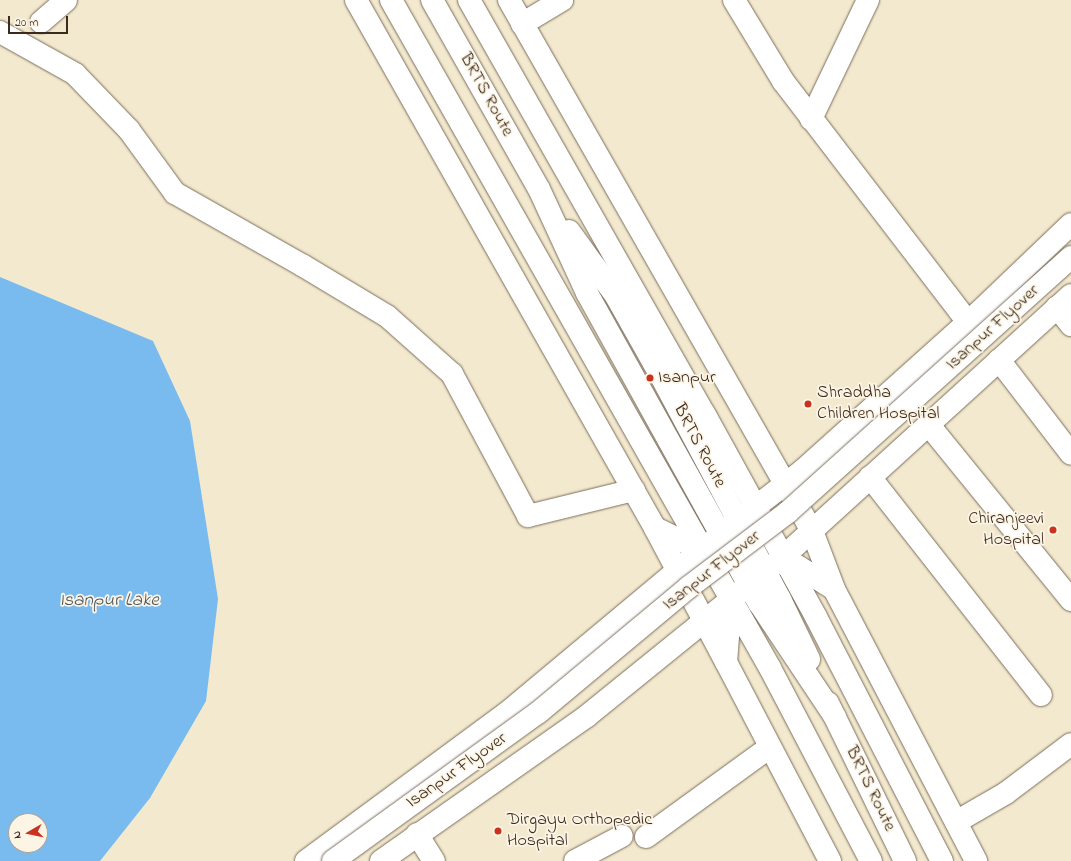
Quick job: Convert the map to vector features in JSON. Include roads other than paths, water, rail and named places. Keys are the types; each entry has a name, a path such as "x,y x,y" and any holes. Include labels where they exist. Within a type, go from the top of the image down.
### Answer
{"street":[{"path":"41,22 66,0"},
{"path":"356,0 655,528 830,861"},
{"path":"391,0 731,599 871,861"},
{"name":"BRTS Route","path":"432,0 539,190 587,293 730,527 757,578 793,624 834,717 905,861"},
{"path":"469,0 783,557 942,861"},
{"path":"509,0 812,531 834,589 976,861"},
{"path":"522,24 562,0"},
{"path":"734,0 783,81 968,322"},
{"path":"811,119 864,2"},
{"path":"0,32 75,74 128,130 175,193 302,264 387,316 452,374 528,516 634,490"},
{"path":"306,861 507,713 730,527 785,485 968,322 1071,224"},
{"name":"Isanpur Flyover","path":"333,861 539,712 689,587 788,512 1071,257"},
{"name":"Isanpur Flyover","path":"353,861 547,722 697,596 796,522 1071,274"},
{"path":"381,861 416,834 587,716 783,557 1064,301 1071,325"},
{"path":"999,360 1071,454"},
{"path":"928,424 1071,600"},
{"path":"870,477 1041,695"},
{"path":"655,528 703,551"},
{"path":"783,557 834,589"},
{"path":"726,662 731,599"},
{"path":"956,822 1006,793 1071,744"},
{"path":"646,837 770,747"},
{"path":"416,834 434,861"},
{"path":"574,861 622,836"}],"water":[{"name":"Isanpur Lake","path":"0,277 153,341 190,421 218,599 206,701 150,798 100,861 0,861"}],"place":[{"name":"Isanpur","path":"650,378"},
{"name":"Shraddha Children Hospital","path":"808,404"},
{"name":"Chiranjeevi Hospital","path":"1053,530"},
{"name":"Dirgayu Orthopedic Hospital","path":"498,831"}]}
